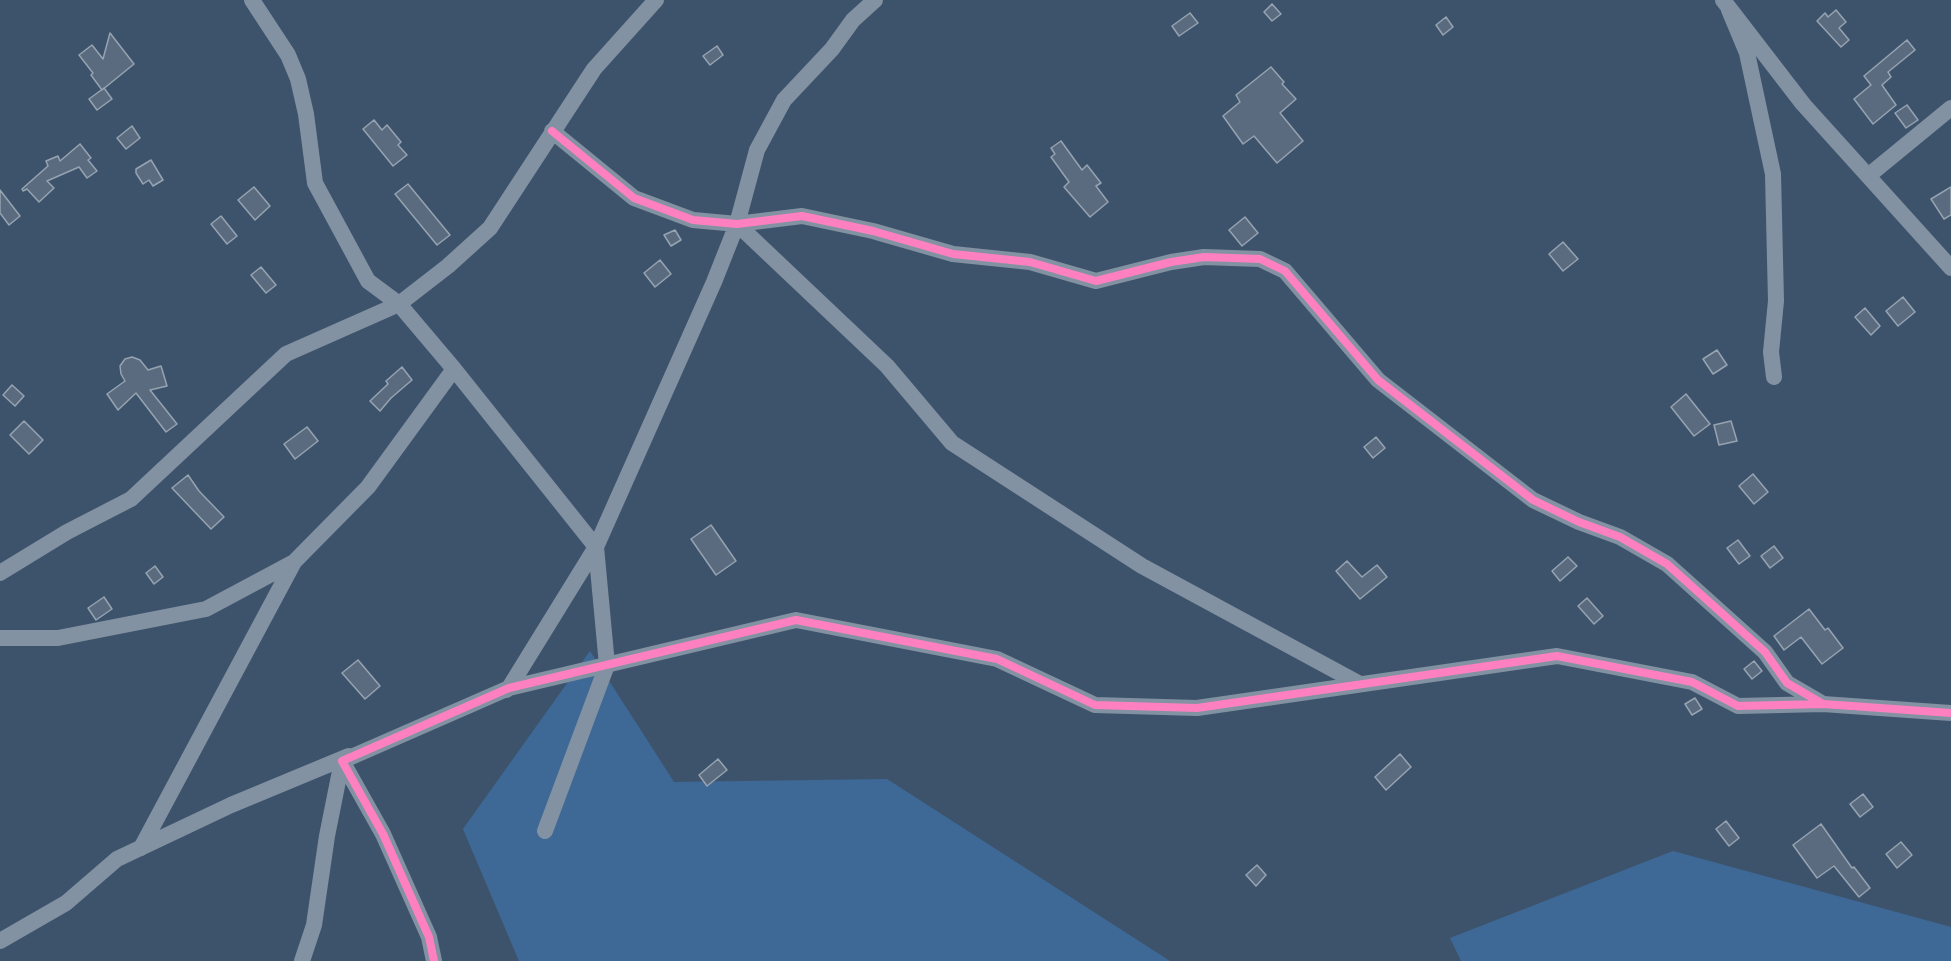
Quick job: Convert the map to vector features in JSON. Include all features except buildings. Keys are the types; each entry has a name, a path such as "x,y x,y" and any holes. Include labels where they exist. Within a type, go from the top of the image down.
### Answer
{"street":[{"path":"252,0 288,55 298,79 306,114 315,183 368,281 399,304 596,547 607,665 545,831"},
{"path":"0,573 68,532 131,499 285,354 399,304 448,266 490,228 594,69 656,0"},
{"path":"342,761 509,688 596,547 714,282 737,224 757,150 784,100 832,49 853,21 875,0"},
{"path":"1726,5 1803,104 1951,268"},
{"path":"1726,5 1747,53 1773,174 1776,301 1771,352 1774,378"},
{"path":"1868,176 1951,108"},
{"path":"552,132 634,198 693,220 737,224 802,216 873,231 953,254 1030,262 1096,281 1171,262 1204,257 1260,259 1285,271 1378,380 1533,500 1580,522 1620,537 1667,564 1765,652 1787,683 1823,704"},
{"path":"737,224 887,366 952,443 1142,566 1360,684"},
{"path":"0,638 58,638 206,609 294,561 368,488 454,369"},
{"path":"141,849 294,561"},
{"path":"0,941 66,903 117,860 231,805 509,688 796,620 997,659 1095,705 1197,708 1557,656 1692,682 1738,706 1823,704 1951,713"},
{"path":"302,961 314,925 327,836 342,761"},
{"path":"342,761 383,834 429,937 434,961"}],"shaded area":[{"path":"590,651 674,782 887,779 1170,961 519,961 463,829"},
{"path":"1673,851 1951,927 1951,961 1461,961 1450,938"}],"cycle path":[{"path":"552,131 634,198 693,220 737,224 802,216 873,231 953,254 1030,262 1096,281 1171,262 1204,257 1260,259 1285,271 1378,380 1533,500 1579,522 1620,537 1667,564 1765,652 1787,683 1823,704 1951,713"},
{"path":"434,961 429,937 383,834 342,761 509,688 796,620 997,659 1095,705 1197,708 1557,656 1692,682 1738,706 1823,704"}]}
